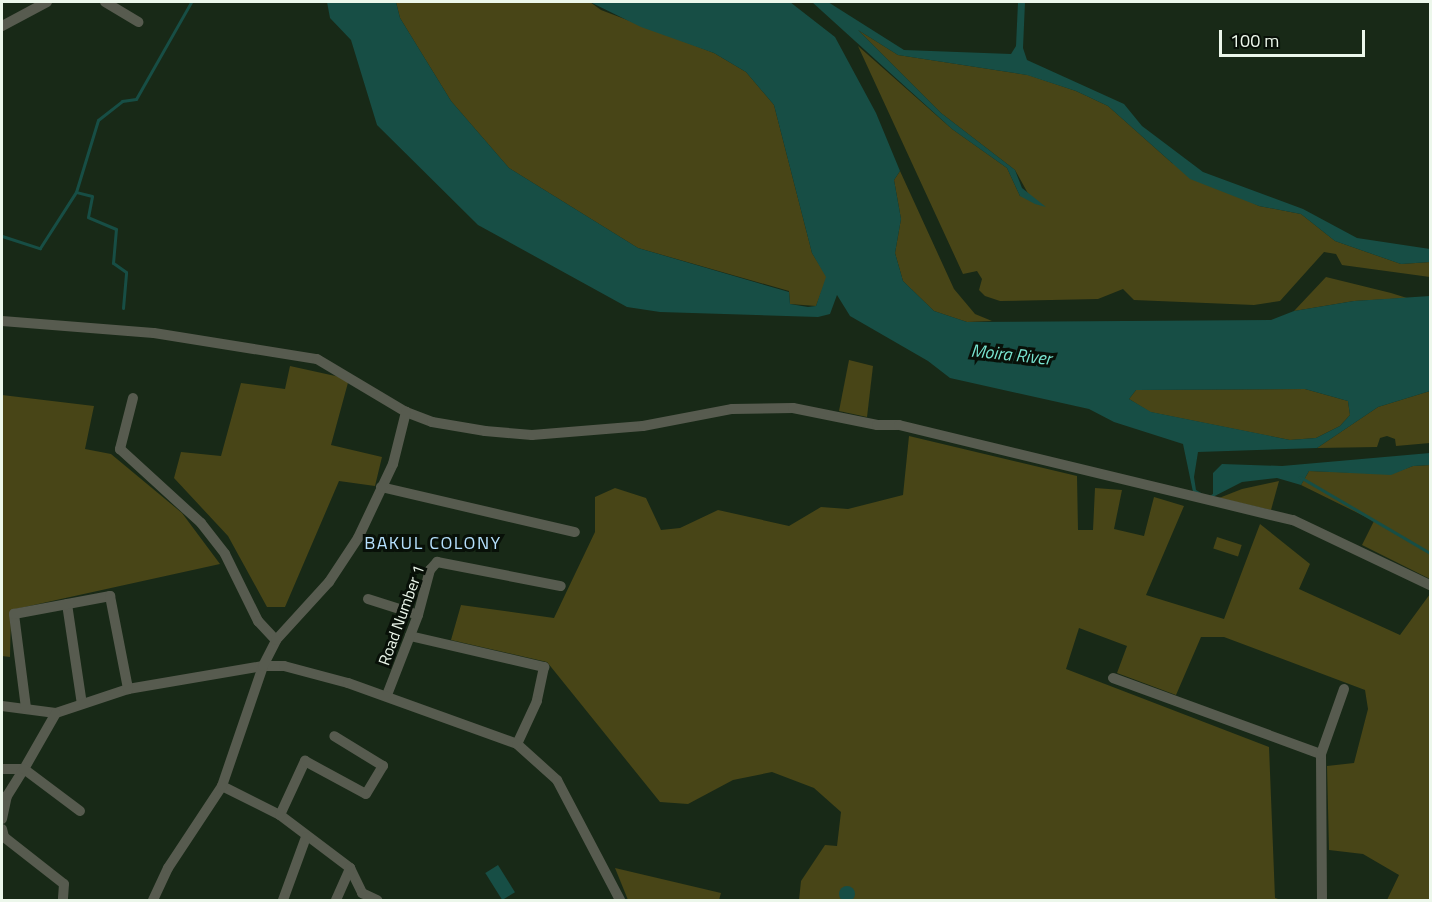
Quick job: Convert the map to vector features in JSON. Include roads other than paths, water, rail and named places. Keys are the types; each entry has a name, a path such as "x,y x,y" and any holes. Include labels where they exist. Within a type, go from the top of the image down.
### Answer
{"street":[{"path":"2,26 47,2"},
{"path":"105,2 138,22"},
{"path":"2,321 154,333 317,359 406,412 442,424 532,435 643,426 732,409 793,408 877,425 899,425 1293,520 1431,585"},
{"path":"133,398 120,449 201,524 225,554 258,621 276,640"},
{"path":"153,900 168,868 222,786 263,666 276,640 329,582 358,538 393,464 406,412"},
{"path":"381,487 575,532"},
{"name":"Road Number 1","path":"387,695 418,615 430,570 437,562 561,586"},
{"path":"26,708 14,614 67,604 110,596 128,689"},
{"path":"368,599 418,615"},
{"path":"67,604 82,704"},
{"path":"410,636 544,667 537,701 517,744"},
{"path":"2,706 56,713 128,689 263,666 284,666 387,695 454,724 517,744 557,780 620,900"},
{"path":"1113,678 1321,754"},
{"path":"1322,900 1321,754 1344,689"},
{"path":"2,819 7,796 56,713"},
{"path":"280,815 305,761 366,794 383,766 334,736"},
{"path":"2,769 24,769 80,811"},
{"path":"222,786 280,815 306,837 350,868 362,893 377,900"},
{"path":"2,829 4,837 64,885 63,900"},
{"path":"283,900 306,837"},
{"path":"336,900 350,868"}],"water":[{"name":"Moira River","path":"327,2 396,2 400,18 451,101 509,168 638,248 789,292 790,304 808,307 816,306 826,277 812,253 774,105 746,72 714,53 641,27 590,2 790,2 835,37 876,113 900,171 894,180 901,219 895,253 903,281 934,311 967,322 1271,320 1294,311 1354,301 1430,296 1430,391 1378,407 1317,448 1198,452 1194,477 1196,490 1208,497 1213,494 1213,473 1222,464 1282,466 1430,453 1430,465 1413,466 1391,475 1309,471 1301,485 1277,478 1242,482 1207,500 1193,492 1183,444 1114,422 1089,409 950,378 928,361 850,316 837,295 830,314 818,317 660,312 627,307 478,225 377,125 351,40 330,18","holes":["1305,389 1348,401 1350,415 1340,426 1316,438 1290,440 1151,412 1129,399 1136,390"]},
{"path":"812,2 828,2 904,50 1011,54 1016,46 1018,2 1025,2 1023,48 1027,60 1124,104 1142,126 1203,172 1303,209 1357,238 1430,249 1430,262 1401,264 1335,241 1301,214 1259,206 1190,179 1108,106 1076,91 1027,75 898,55 858,30 941,113 1015,170 1022,188 1046,207 1035,204 1020,196 1007,168 952,129"},
{"path":"498,865 515,892 502,900 485,873"},
{"path":"844,886 850,886 855,894 853,900 844,902 839,897 839,891"}],"waterway":[{"path":"123,308 126,272 113,263 116,229 88,217 92,196 76,192 98,120 122,101 136,99 191,2"},
{"path":"2,236 40,248 76,192"},
{"path":"1300,477 1430,553"}],"district":[{"name":"BAKUL COLONY","path":"433,543"}]}
